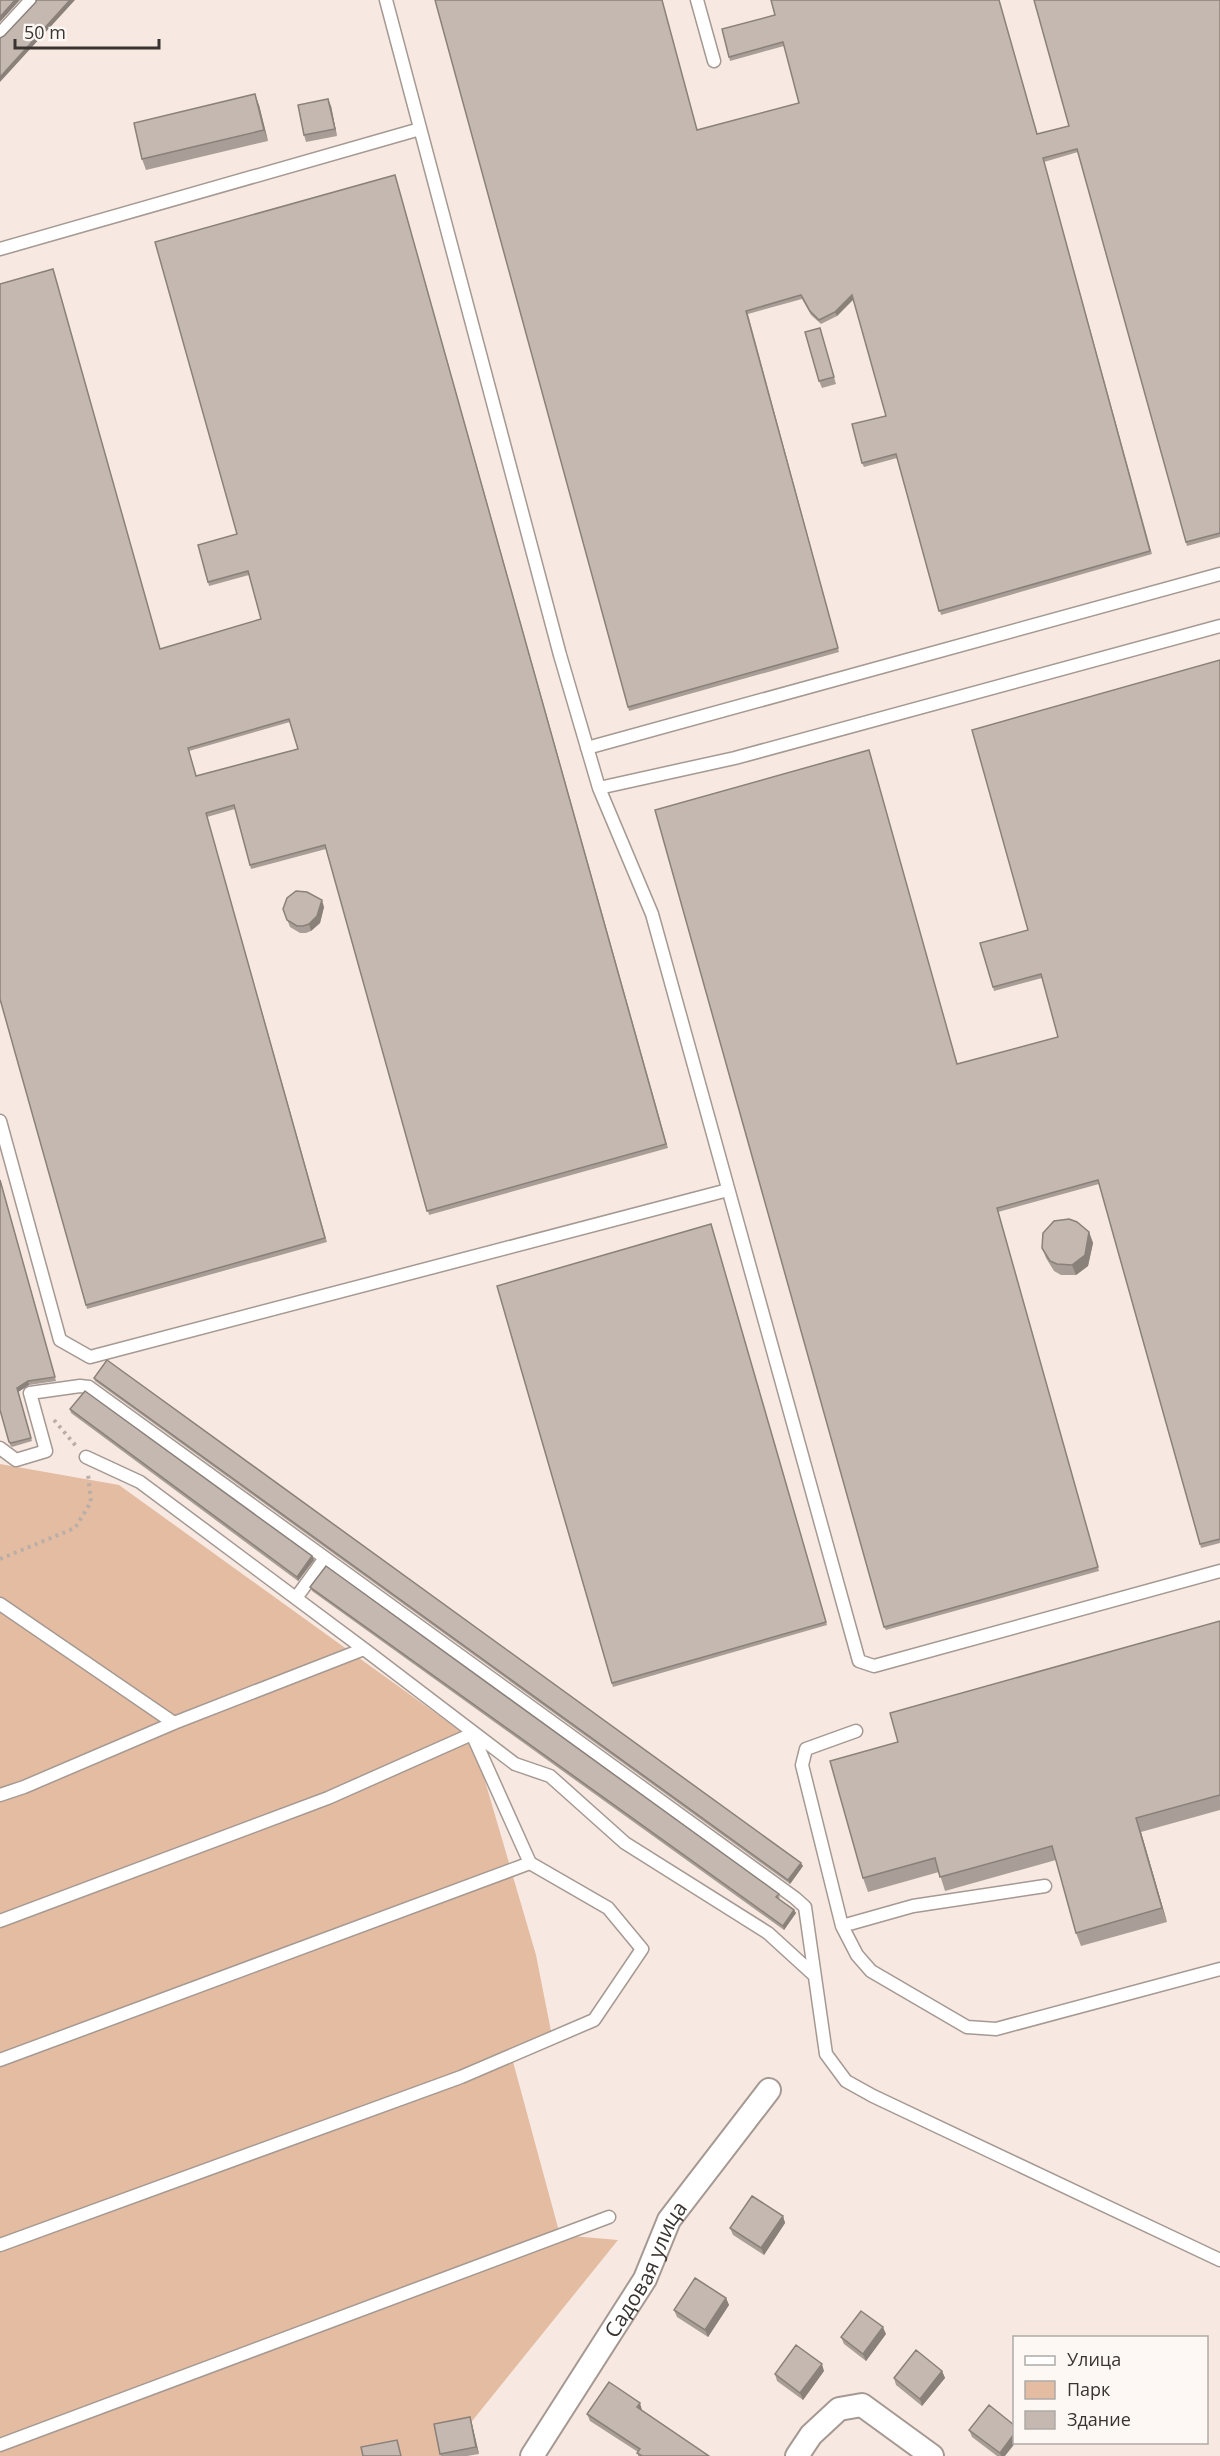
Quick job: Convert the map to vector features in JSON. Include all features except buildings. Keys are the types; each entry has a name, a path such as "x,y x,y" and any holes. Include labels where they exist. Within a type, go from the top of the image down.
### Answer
{"street":[{"name":"Садовая улица","path":"544,2452 645,2279 669,2220 769,2090"},
{"path":"797,2456 812,2435 839,2409 861,2405 932,2456"}],"lane":[{"path":"0,34 31,0"},
{"path":"386,0 560,655 599,788 652,914 859,1661 874,1666 1220,1571"},
{"path":"697,0 714,61"},
{"path":"0,249 420,129"},
{"path":"587,748 1220,574"},
{"path":"599,788 735,758 1220,626"},
{"path":"0,1121 60,1340 90,1357 728,1190"},
{"path":"0,1448 16,1460 46,1451 30,1393 80,1386 89,1387 805,1907 826,2054 846,2081 873,2096 1220,2260"},
{"path":"86,1457 140,1482 364,1649 472,1734 515,1764 550,1776 625,1843 768,1933 813,1974"},
{"path":"296,1598 325,1557"},
{"path":"0,1604 174,1723"},
{"path":"0,1795 174,1723 364,1649"},
{"path":"856,1731 806,1749 802,1765 842,1926 857,1955 871,1971 967,2027 996,2029 1220,1969"},
{"path":"0,2245 461,2077 594,2020 642,1949 608,1908 530,1863 472,1734"},
{"path":"0,1921 328,1798 472,1734"},
{"path":"0,2060 530,1863"},
{"path":"842,1926 913,1906 1045,1886"},
{"path":"0,2445 609,2217"}],"green space":[{"path":"0,1464 119,1485 473,1740 536,1955 552,2036 512,2058 560,2235 618,2240 444,2456 0,2456"}]}
